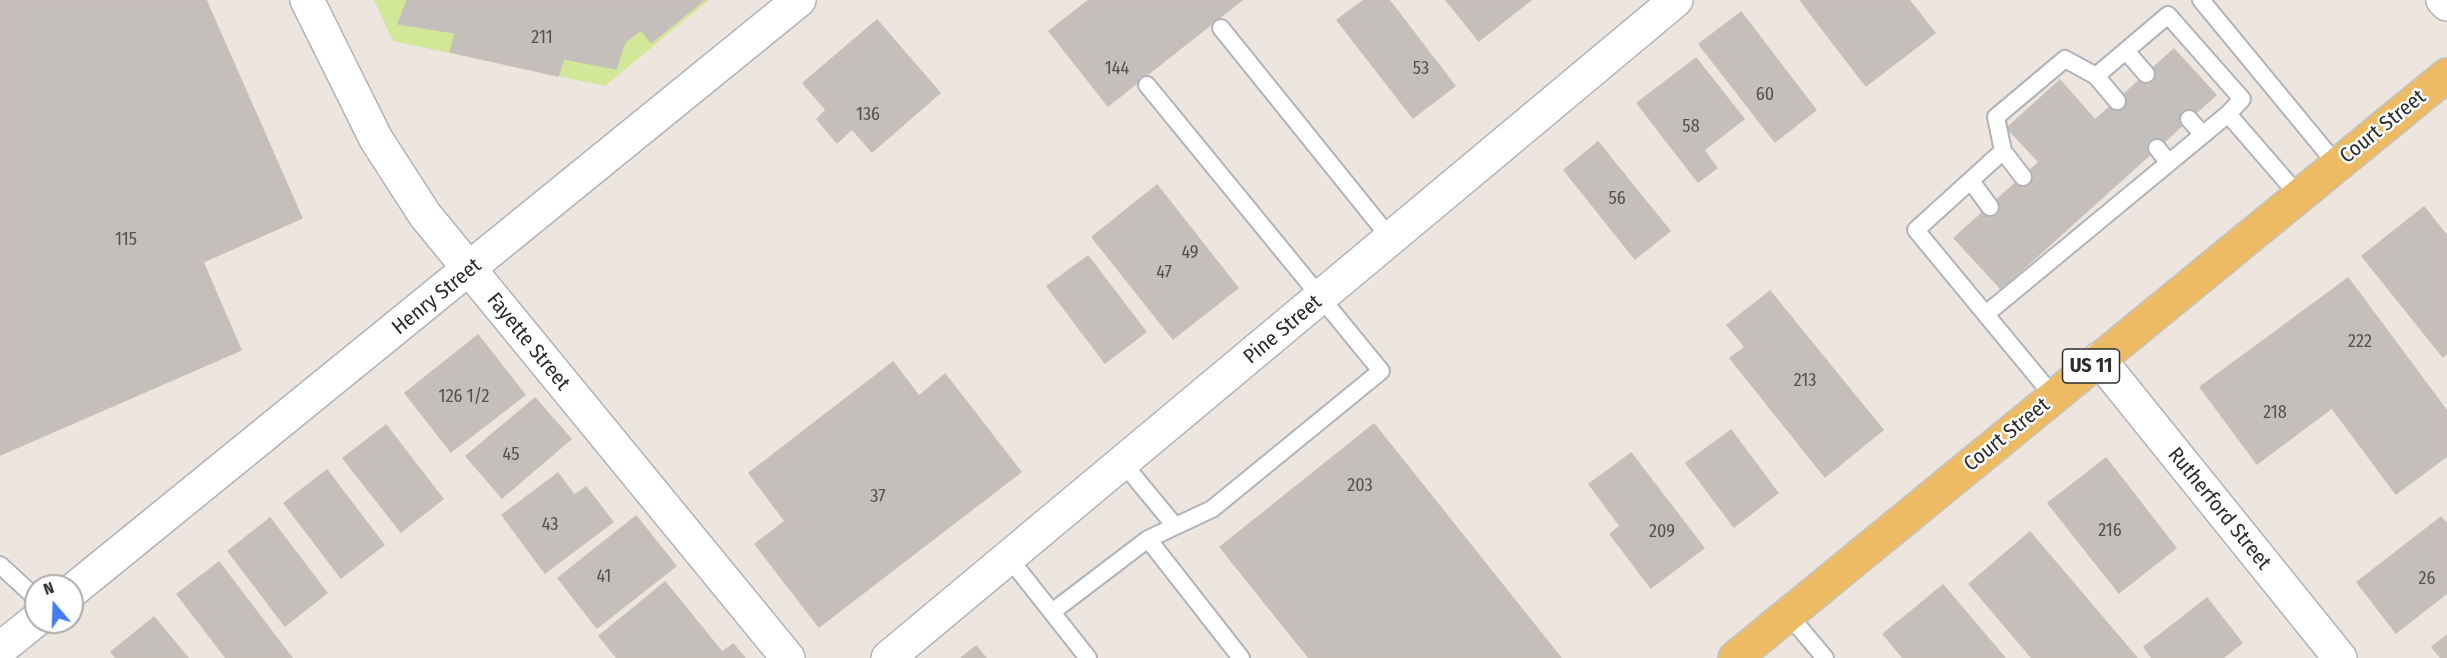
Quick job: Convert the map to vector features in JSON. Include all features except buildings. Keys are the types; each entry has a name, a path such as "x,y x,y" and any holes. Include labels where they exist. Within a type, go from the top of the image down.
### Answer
{"main road":[{"name":"Court Street","path":"1735,658 2447,75"}],"street":[{"name":"Fayette Street","path":"307,0 376,139 425,215 788,658"},
{"name":"Henry Street","path":"84,581 470,270 799,0"},
{"name":"Pine Street","path":"888,658 1322,298 1676,0"},
{"path":"2444,0 2447,4"},
{"name":"Rutherford Street","path":"2099,359 2340,658"},
{"path":"0,649 24,630"}],"lane":[{"path":"2201,0 2337,165"},
{"path":"1986,314 2070,236 2169,163 2228,114 2242,99 2168,8 2126,51 2096,76"},
{"path":"1221,28 1392,239"},
{"path":"2126,51 2146,74"},
{"path":"2023,177 2003,151 1996,117 2065,59 2096,76 2117,101"},
{"path":"1052,612 1148,539 1212,509 1381,371 1147,85"},
{"path":"2228,114 2299,196"},
{"path":"2189,119 2204,135"},
{"path":"2157,148 2169,163"},
{"path":"2003,151 1916,230 2054,396"},
{"path":"1971,181 1990,207"},
{"path":"1123,463 1175,526"},
{"path":"1148,539 1241,658"},
{"path":"1009,558 1088,658"},
{"path":"0,565 24,587"},
{"path":"1788,614 1825,658"}],"green space":[{"path":"374,0 709,0 605,86 393,41"}]}
